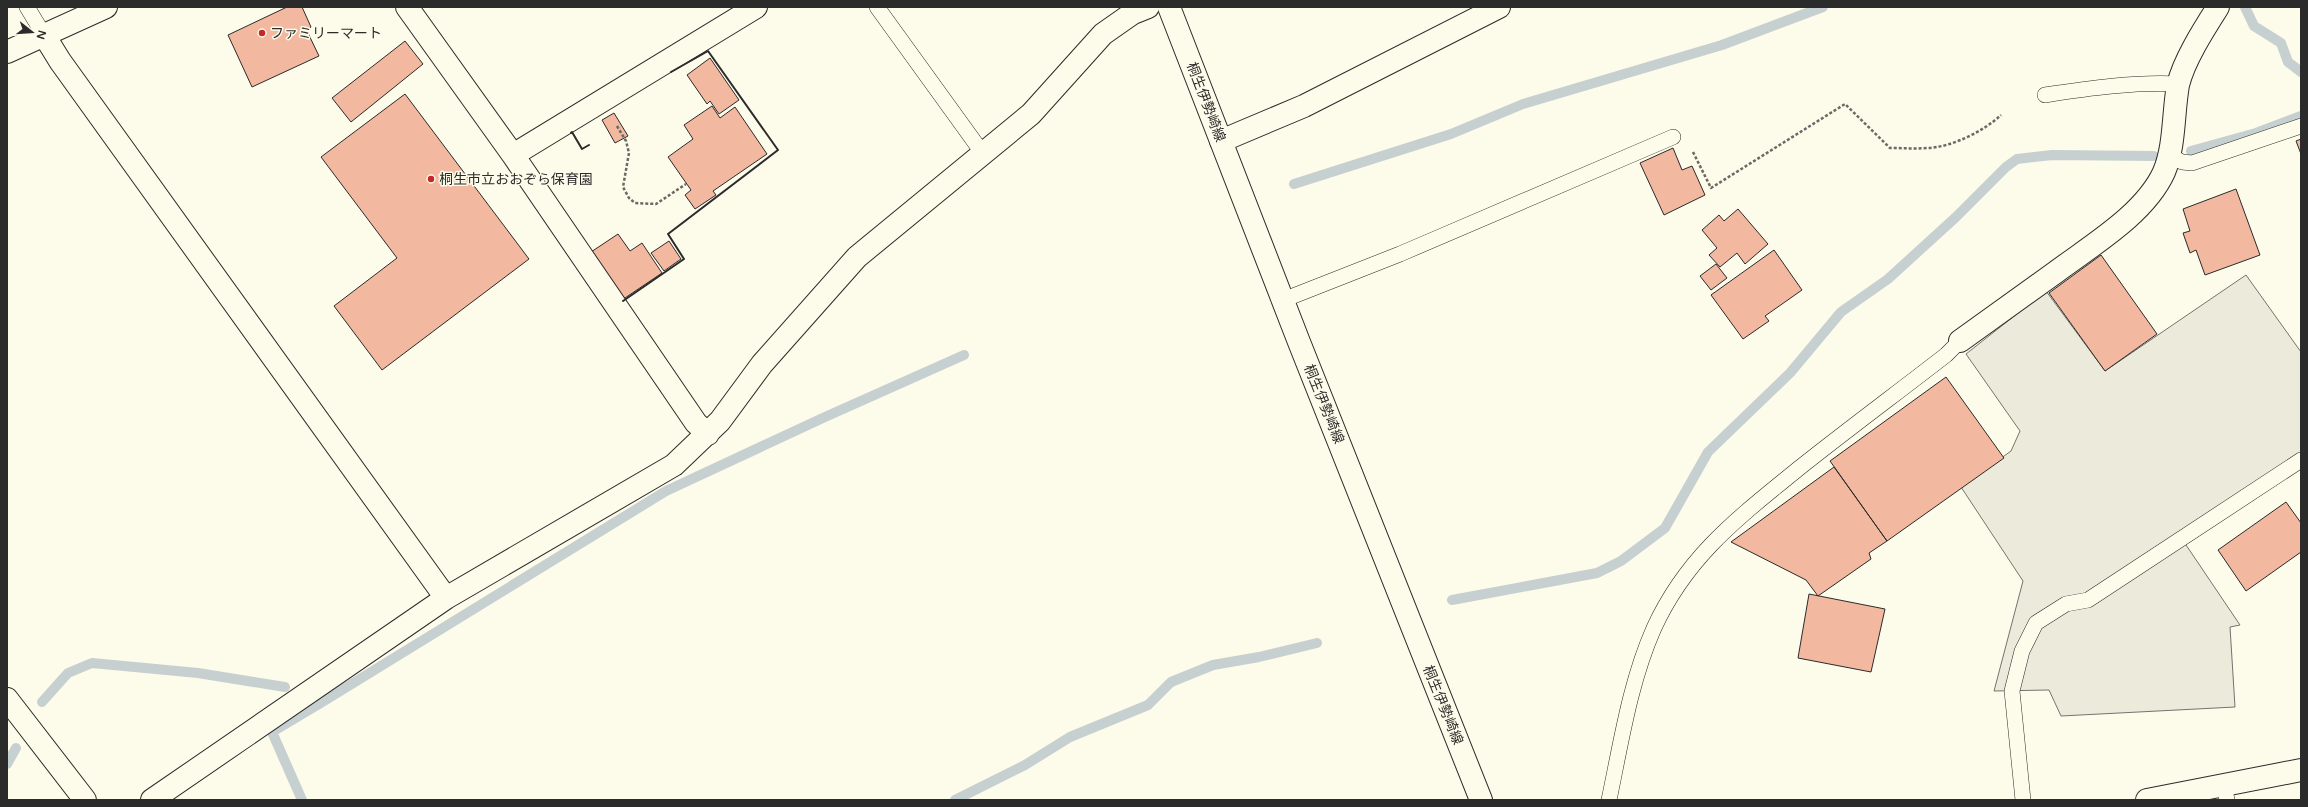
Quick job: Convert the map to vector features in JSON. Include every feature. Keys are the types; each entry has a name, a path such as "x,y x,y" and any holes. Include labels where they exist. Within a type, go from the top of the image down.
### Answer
{"main road":[{"path":"7,52 106,7"},
{"path":"407,7 513,155 696,423 708,434"},
{"path":"513,155 603,102 756,7"},
{"path":"152,800 446,598 674,465 720,421 762,364 857,257 928,197 984,155 1031,114 1102,34 1133,13 1148,7"},
{"name":"桐生伊勢崎線","path":"1169,7 1481,800"},
{"path":"1221,141 1304,106 1499,7"},
{"path":"1960,341 2088,248 2143,203 2155,189 2164,170 2168,155 2179,84 2202,31 2218,7"},
{"path":"44,35 65,68 446,598"},
{"path":"7,699 85,800"},
{"path":"2147,800 2225,792 2301,770"}],"lane":[{"path":"27,7 44,35"},
{"path":"877,7 984,155"},
{"path":"2045,95 2097,86 2144,83 2179,84"},
{"path":"2168,155 2182,162 2192,163 2301,126"},
{"path":"1283,300 1400,254 1673,137"},
{"path":"1609,800 1640,664 1654,628 1670,597 1695,562 1734,521 1946,355 1960,341"},
{"path":"2023,800 2012,691 2022,651 2036,622 2066,604 2088,600 2301,460"}],"path":[{"path":"603,102 626,141 629,153 622,187 629,198 635,203 651,205 665,200 686,184"},
{"path":"1673,137 1684,133 1711,188 1845,104 1890,148 1929,148 1949,144 1991,124 2001,115"}],"shaded area":[{"path":"2246,275 2301,352 2301,460 2182,539 2240,625 2230,627 2235,707 2061,716 2049,690 1994,691 2023,581 1961,487 2011,451 2020,431 1966,354 2046,291 2105,371"}],"building":[{"path":"287,7 302,7 311,27 307,31 319,56 252,87 228,35"},
{"path":"405,41 423,64 351,122 332,98"},
{"path":"710,58 739,100 719,114 710,101 707,104 687,75"},
{"path":"405,94 529,259 382,370 334,306 397,258 321,157"},
{"path":"712,106 720,118 735,107 767,154 713,191 716,195 695,209 685,195 691,190 668,157 693,139 684,125"},
{"path":"614,113 628,136 615,143 602,120"},
{"path":"2301,139 2301,154 2296,141"},
{"path":"1673,148 1682,170 1692,166 1705,195 1664,215 1640,163"},
{"path":"2236,189 2260,255 2205,275 2196,250 2190,253 2183,233 2190,231 2183,209"},
{"path":"1738,209 1768,244 1745,264 1737,253 1720,267 1709,255 1717,248 1702,230 1719,215 1724,221"},
{"path":"618,234 630,251 642,243 662,273 622,300 591,252"},
{"path":"669,241 681,259 664,271 651,253"},
{"path":"1774,250 1802,290 1765,316 1769,321 1743,339 1711,295"},
{"path":"2101,255 2157,334 2105,371 2049,293"},
{"path":"1716,264 1727,278 1711,290 1700,276"},
{"path":"1946,377 2004,458 1887,541 1830,461"},
{"path":"1834,467 1887,541 1869,553 1871,559 1818,596 1806,580 1731,542"},
{"path":"2286,502 2301,523 2301,552 2246,591 2218,550"},
{"path":"1809,594 1885,609 1871,672 1798,658"}],"waterway":[{"path":"1294,184 1451,134 1523,104 1722,45 1823,7"},
{"path":"2245,7 2254,26 2281,43 2288,62 2301,72"},
{"path":"2191,151 2256,133 2301,116"},
{"path":"1452,600 1597,573 1621,561 1665,528 1708,452 1790,373 1841,312 1888,279 1956,217 2006,167 2017,159 2052,155 2154,156"},
{"path":"311,701 319,704 666,491 825,417 964,355"},
{"path":"955,800 1025,765 1070,737 1148,705 1171,682 1213,665 1259,657 1317,643"},
{"path":"42,702 68,673 92,663 198,673 285,687"},
{"path":"302,800 272,732 319,704"},
{"path":"7,764 16,748"}],"wall":[{"path":"623,301 684,259 668,234 778,150 708,51 671,72"},
{"path":"571,133 572,132 582,149 589,145"}],"place":[{"name":"ファミリーマート","path":"262,33"},
{"name":"桐生市立おおぞら保育園","path":"431,179"}]}
